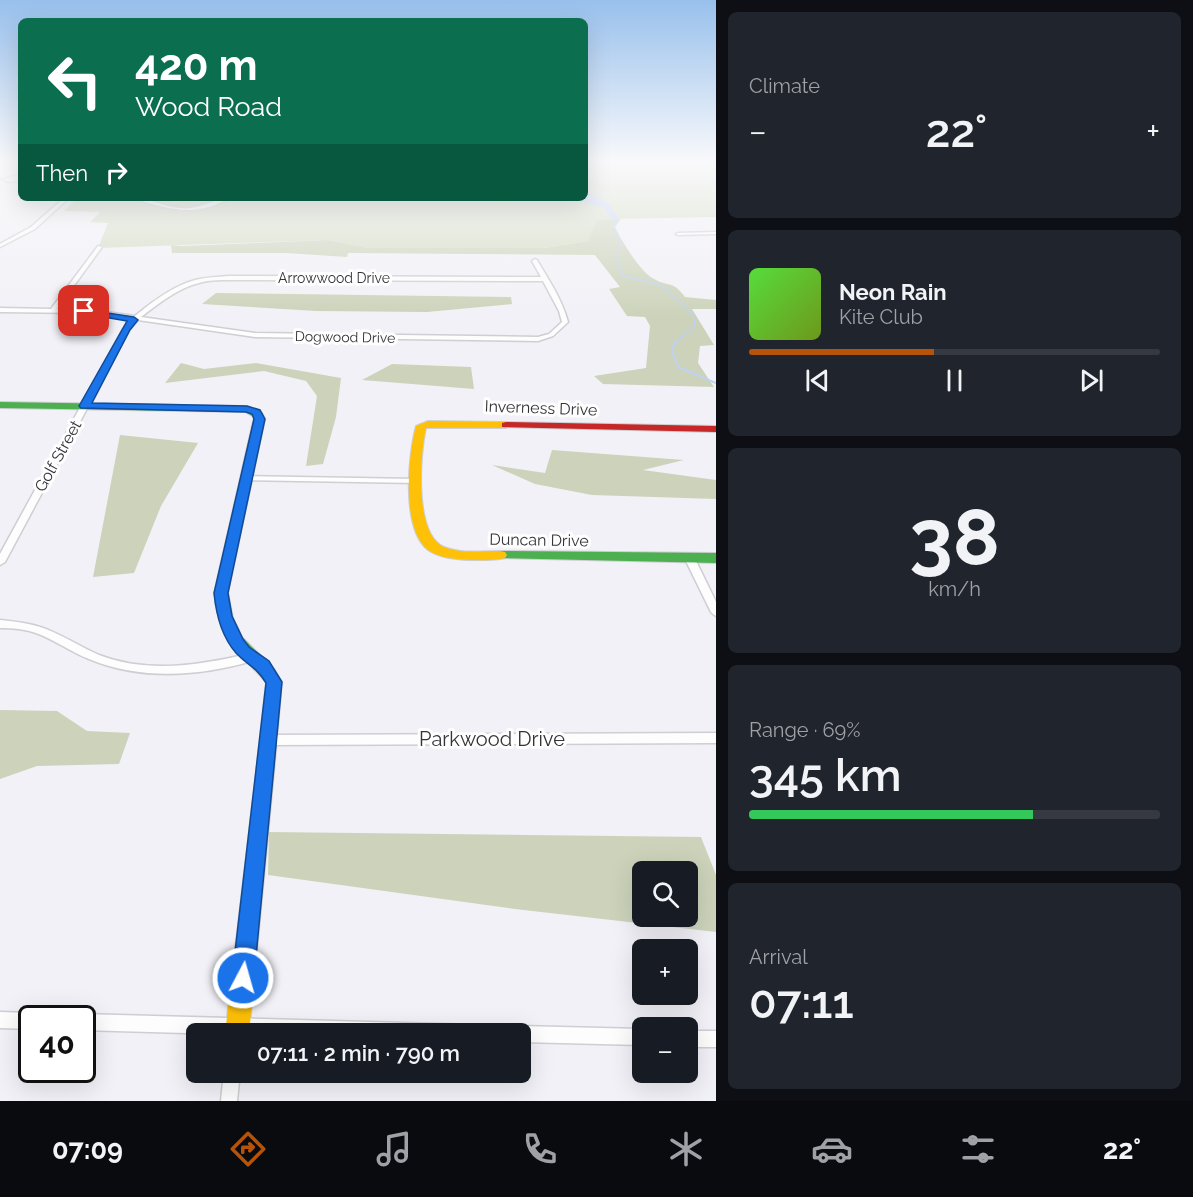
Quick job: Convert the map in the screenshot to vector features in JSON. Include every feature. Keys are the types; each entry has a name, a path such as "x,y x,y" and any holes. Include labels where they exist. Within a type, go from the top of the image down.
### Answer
{"street":[{"path":"0,244 33,228 48,214"},
{"path":"678,234 716,233"},
{"path":"53,310 100,247"},
{"name":"Dogwood Drive","path":"0,310 84,311 234,334 538,339 551,335 565,322 564,314 535,261"},
{"name":"Arrowwood Drive","path":"134,320 181,288 198,281 216,279 546,279"},
{"name":"Golf Street","path":"0,562 126,329 134,320"},
{"path":"0,405 247,409 256,412 260,419 221,593 224,616 237,642 243,651 270,672 274,682 239,1023"},
{"name":"Inverness Drive","path":"416,481 416,438 421,426 428,424 716,429"},
{"path":"246,478 416,481"},
{"name":"Duncan Drive","path":"416,481 422,534 426,541 442,551 464,555 716,558"},
{"path":"690,559 716,612"},
{"path":"0,624 40,629 91,656 133,668 193,668 252,657"},
{"name":"Parkwood Drive","path":"269,740 716,738"},
{"path":"0,1020 18,1021"},
{"path":"96,1023 186,1027"},
{"path":"531,1034 632,1037"},
{"path":"698,1039 716,1039"},
{"path":"228,1101 230,1083"}],"green space":[{"path":"98,214 716,214 716,217 612,219 588,241 545,248 369,248 328,240 98,248 108,223 90,222"},
{"path":"621,219 615,227 632,256 649,276 674,286 685,297 716,300 716,309 692,309 714,345 700,346 698,363 714,387 603,384 594,376 646,368 650,326 645,317 627,316 609,289 620,287 595,255 348,253 347,257 286,253 172,253 171,245 328,240 369,248 545,248 588,241 597,220"},
{"path":"216,293 511,297 512,304 427,312 316,311 202,304"},
{"path":"181,363 204,369 256,363 341,378 336,417 323,464 306,466 317,396 306,381 264,371 165,383"},
{"path":"392,364 471,367 474,389 362,380"},
{"path":"120,435 198,443 161,506 134,573 93,577"},
{"path":"552,450 684,460 643,470 716,480 716,499 592,495 535,484 492,465 545,473"},
{"path":"0,710 57,711 87,731 130,733 119,764 37,766 0,779"},
{"path":"269,832 701,837 716,875 716,932 672,927 698,927 698,861 632,861 632,922 515,909 268,875"}],"water":[{"path":"609,214 615,214 618,218 616,223"}],"waterway":[{"path":"616,223 614,226 621,244 615,255 623,276 661,285 693,314 695,326 676,342"},
{"path":"676,340 672,350 678,367 716,383"}],"traffic: fast":[{"path":"0,405 247,409 258,415 260,419 221,593 226,618 236,641 274,682 265,772"},
{"path":"500,555 716,558"}],"traffic: slow":[{"path":"500,555 456,555 432,546 425,538 420,524 415,470 421,426 428,424 506,425"},
{"path":"238,1023 265,772"}],"traffic: jam":[{"path":"506,425 716,429"}],"route":[{"path":"84,311 134,320 126,329 85,406 247,409 256,412 260,419 221,593 224,616 237,642 243,651 264,665 274,682 243,978"}]}
